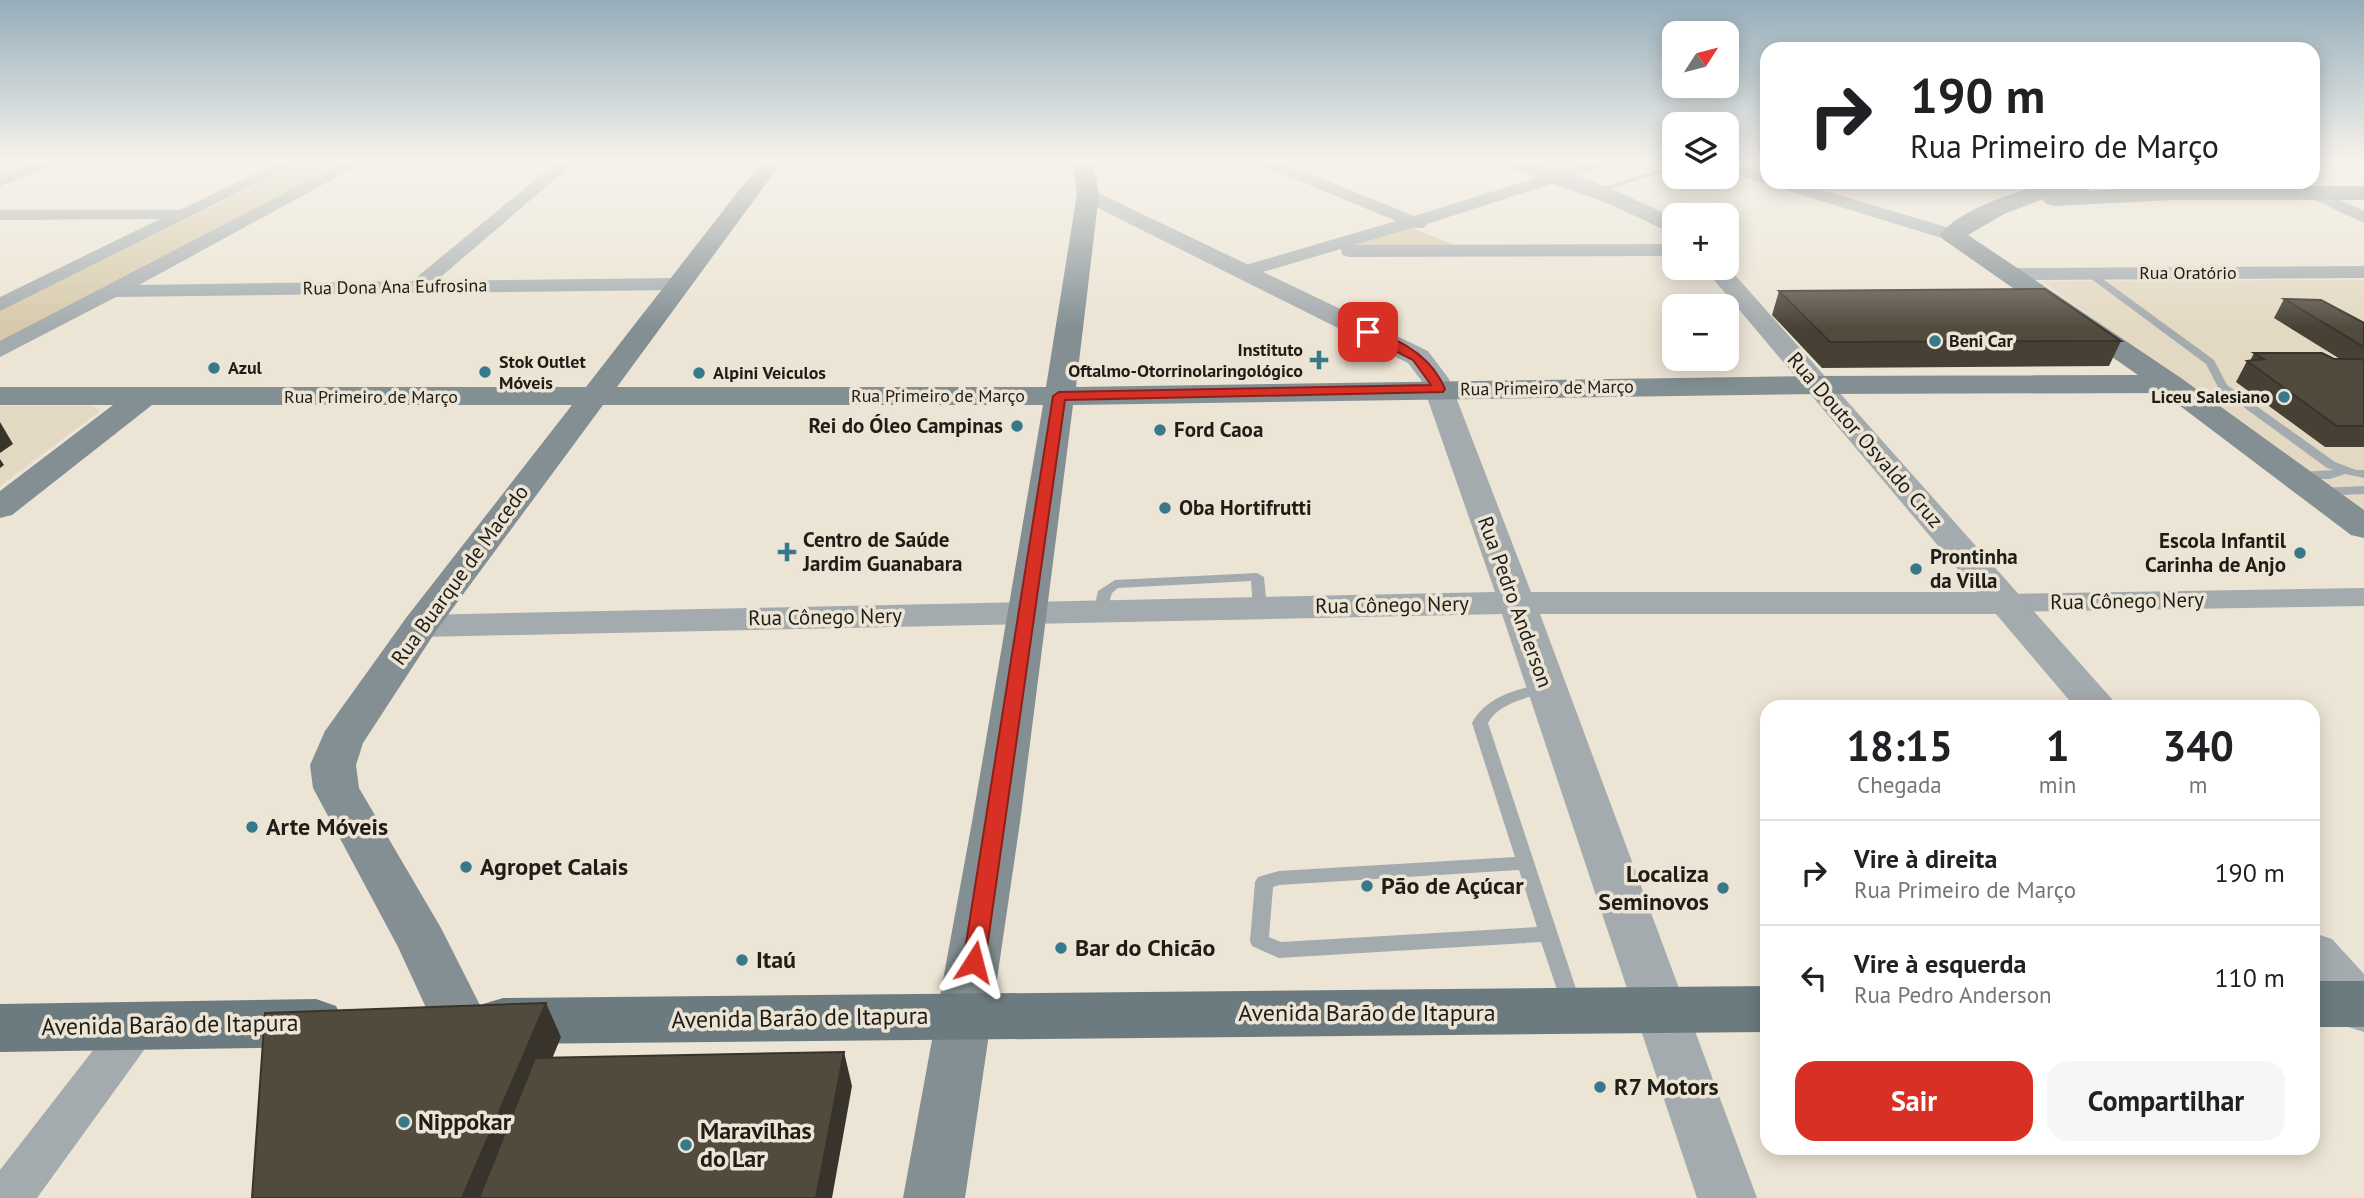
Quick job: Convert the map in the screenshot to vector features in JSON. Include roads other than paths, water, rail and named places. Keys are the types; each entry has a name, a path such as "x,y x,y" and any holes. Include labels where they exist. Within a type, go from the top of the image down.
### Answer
{"main road":[{"name":"Rua Buarque de Macedo","path":"460,1021 423,943 336,788 333,765 341,742 420,626 729,218"},
{"path":"934,1198 966,1016 1029,612 1080,218"},
{"path":"1980,218 1958,230 2013,274 2170,384 2364,527"},
{"name":"Rua Primeiro de Março","path":"0,396 1059,396 1439,389 2170,384"},
{"path":"0,508 143,397"},
{"name":"Avenida Barão de Itapura","path":"0,1028 460,1021 1760,1010"}],"street":[{"path":"0,305 176,218"},
{"path":"0,350 250,218"},
{"path":"418,287 500,218"},
{"name":"Rua Pedro Anderson","path":"1154,218 1246,271 1418,357 1435,379 1517,603 1658,1011 1727,1198"},
{"path":"1403,218 1483,251"},
{"path":"1246,271 1426,218"},
{"path":"1913,218 1958,230"},
{"path":"1313,252 1662,250"},
{"name":"Rua Oratório","path":"2013,274 2364,272"},
{"name":"Rua Doutor Osvaldo Cruz","path":"1726,280 2091,700"},
{"name":"Rua Dona Ana Eufrosina","path":"113,290 678,284"},
{"name":"Rua Cônego Nery","path":"420,626 1517,603 2006,603 2364,597"},
{"path":"2320,962 2350,1005"},
{"path":"8,1198 137,1026"}],"lane":[{"path":"2089,273 2210,362 2223,387 2331,466 2364,474"},
{"path":"2306,484 2344,471"},
{"path":"2306,484 2364,490"},
{"path":"1546,687 1493,706 1484,713 1480,723 1574,1012"},
{"path":"1526,863 1279,878 1264,882 1259,941 1279,950 1549,934"}],"place":[{"name":"Beni Car","path":"1935,341"},
{"name":"Instituto Oftalmo-Otorrinolaringológico","path":"1319,360"},
{"name":"Azul","path":"214,368"},
{"name":"Stok Outlet Móveis","path":"485,372"},
{"name":"Alpini Veiculos","path":"699,373"},
{"name":"Liceu Salesiano","path":"2284,397"},
{"name":"Rei do Óleo Campinas","path":"1017,426"},
{"name":"Ford Caoa","path":"1160,430"},
{"name":"Oba Hortifrutti","path":"1165,508"},
{"name":"Centro de Saúde Jardim Guanabara","path":"787,552"},
{"name":"Escola Infantil Carinha de Anjo","path":"2300,553"},
{"name":"Prontinha da Villa","path":"1916,569"},
{"name":"Arte Móveis","path":"252,827"},
{"name":"Agropet Calais","path":"466,867"},
{"name":"Pão de Açúcar","path":"1367,886"},
{"name":"Localiza Seminovos","path":"1723,888"},
{"name":"Bar do Chicão","path":"1061,948"},
{"name":"Itaú","path":"742,960"},
{"name":"R7 Motors","path":"1600,1087"},
{"name":"Nippokar","path":"404,1122"},
{"name":"Maravilhas do Lar","path":"686,1145"}]}
